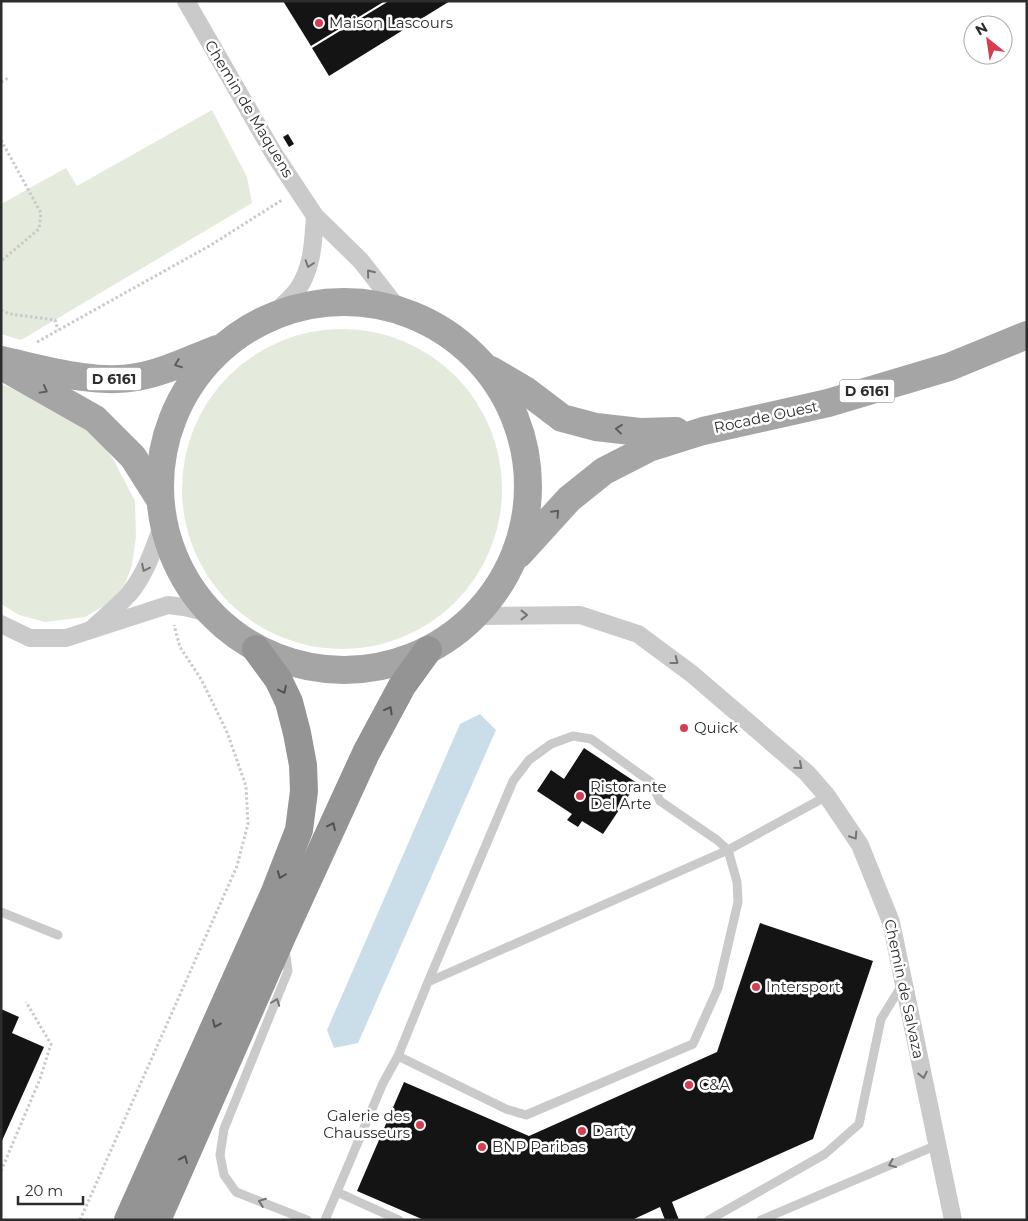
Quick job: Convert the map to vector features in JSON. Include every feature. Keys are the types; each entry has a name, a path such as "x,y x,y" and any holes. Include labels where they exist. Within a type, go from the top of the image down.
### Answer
{"highway":[{"path":"128,1220 270,903 299,830 304,791 303,765 297,733 289,702 278,679 256,649"},
{"path":"157,1220 282,934 366,752 402,686 428,650"}],"main road":[{"path":"335,302 368,304 400,311 439,329 460,343 484,366 508,401 523,440 528,481 525,523 512,562 496,591 475,616 453,635 428,650 386,666 342,671 298,665 256,649 231,633 209,613 188,586 172,556 161,511 162,456 174,415 194,378 223,347 246,330 270,317 302,307 335,302"},
{"name":"Rocade Ouest","path":"703,431 838,400 949,367 1027,335"},
{"name":"D 6161","path":"1,360 78,376 117,379 137,377 160,371 223,347"},
{"name":"D 6161","path":"1,366 95,419 133,457 161,511"},
{"name":"D 6161","path":"484,366 525,390 562,418 596,427 640,432 703,431"},
{"name":"D 6161","path":"512,562 569,499 604,471 649,448 703,431"}],"street":[{"name":"Chemin de Maquens","path":"186,1 274,154 315,216 361,262 400,311"},
{"path":"270,317 297,290 306,274 313,253 315,216"},
{"path":"90,631 129,594 141,576 150,558 161,511"},
{"path":"1,624 30,638 66,638 168,605 184,606 209,613"},
{"name":"Chemin de Salvaza","path":"475,616 580,615 638,634 692,674 807,773 827,796 860,845 891,922 954,1220"}],"lane":[{"path":"325,1220 383,1083 398,1056 513,781 529,760 551,744 572,736 591,738 651,782 660,801 717,840 728,850 737,882 738,902 718,988 693,1044 526,1115 506,1109 398,1056"},
{"path":"428,982 728,850 827,796"},
{"path":"1,912 58,935"},
{"path":"282,934 288,971 224,1129 220,1155 224,1175 236,1192 307,1220"},
{"path":"709,1220 825,1154 859,1124 881,1019 904,982"},
{"path":"761,1220 937,1145"},
{"path":"337,1192 400,1220"}],"path":[{"path":"1,82 8,78"},
{"path":"1,140 40,213 39,229 1,261"},
{"path":"30,346 210,245 298,190"},
{"path":"1,310 10,314 55,320 58,330"},
{"path":"80,1220 237,866 248,824 246,786 227,732 201,679 180,647 168,605"},
{"path":"1,1171 40,1080 51,1044 26,1002"}],"shaded area":[{"path":"212,110 247,177 252,203 21,340 1,334 1,204 66,168 77,186"},
{"path":"342,329 373,332 389,336 418,348 444,365 466,387 483,413 495,442 499,458 502,489 499,520 495,536 483,565 466,591 444,613 418,630 389,642 373,646 342,649 311,646 295,642 266,630 240,613 218,591 201,565 189,536 185,520 182,489 185,458 189,442 201,413 218,387 240,365 266,348 295,336 311,332"},
{"path":"1,384 21,392 95,435 113,459 135,501 136,537 132,565 125,584 109,603 85,617 45,622 19,615 1,604"}],"water":[{"path":"480,714 496,730 358,1043 334,1048 327,1030 460,724"}],"building":[{"path":"283,1 385,1 311,46"},
{"path":"389,1 450,1 329,76 312,48"},
{"path":"288,134 294,144 289,147 283,137"},
{"path":"584,748 637,783 603,834 582,821 578,827 567,820 572,814 537,791 551,770 564,779"},
{"path":"760,923 873,961 813,1139 672,1202 679,1220 665,1220 660,1207 632,1220 424,1220 357,1191 404,1082 529,1136 717,1052"},
{"path":"1,1009 19,1017 12,1033 44,1047 1,1143"}],"place":[{"name":"Maison Lascours","path":"319,23"},
{"name":"Quick","path":"684,728"},
{"name":"Ristorante Del Arte","path":"580,796"},
{"name":"Intersport","path":"756,987"},
{"name":"C&A","path":"689,1085"},
{"name":"Galerie des Chausseurs","path":"420,1125"},
{"name":"Darty","path":"582,1131"},
{"name":"BNP Paribas","path":"482,1147"}]}
